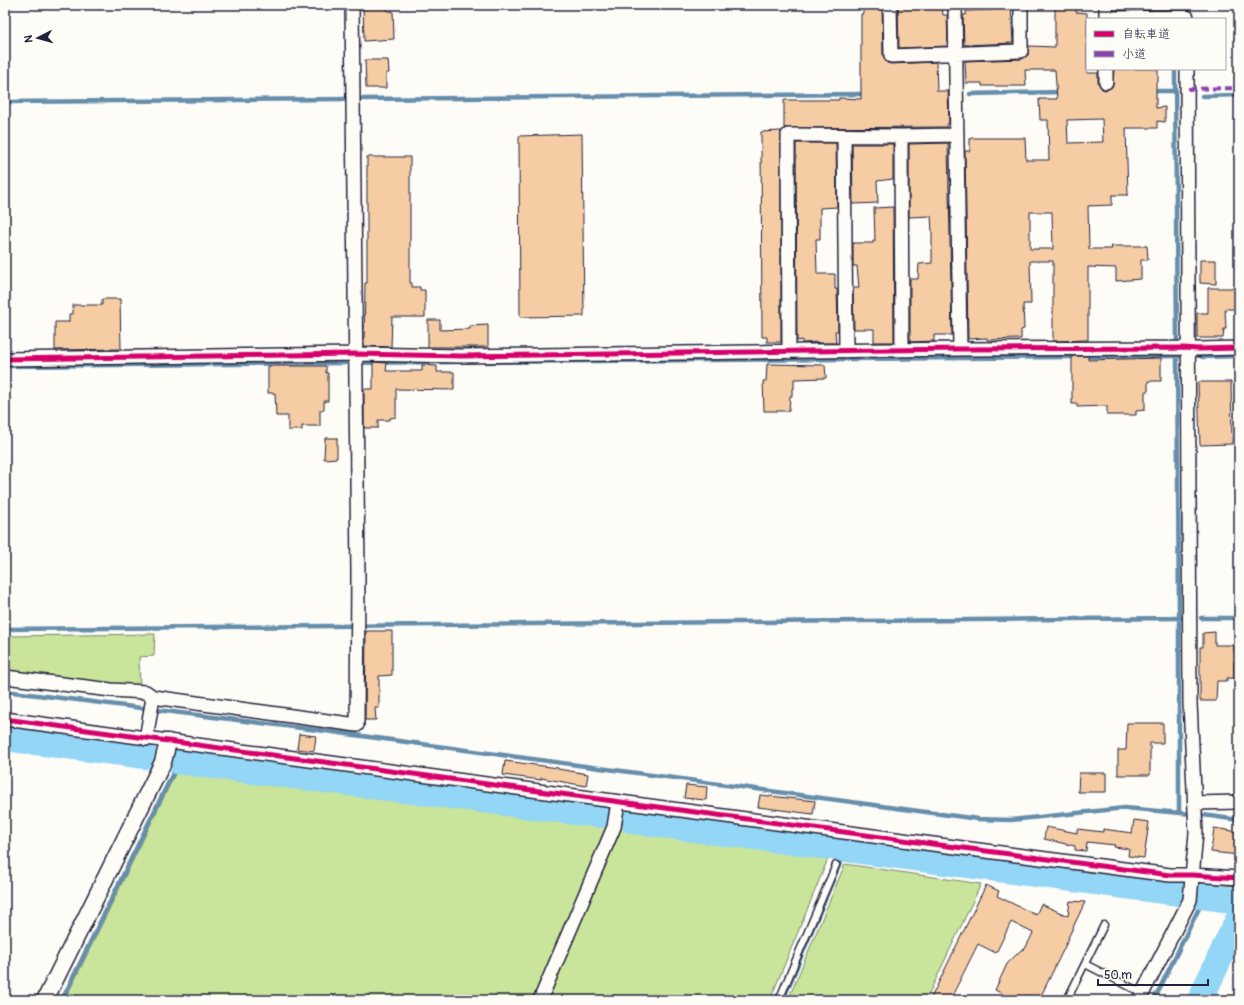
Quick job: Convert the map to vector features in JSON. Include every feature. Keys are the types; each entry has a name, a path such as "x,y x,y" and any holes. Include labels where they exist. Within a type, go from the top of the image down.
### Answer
{"street":[{"path":"151,705 357,725 358,625 352,5"},
{"path":"890,5 891,56 1021,51 1021,5"},
{"path":"955,5 960,349"},
{"path":"1106,5 1106,18"},
{"path":"1125,18 1182,15"},
{"path":"1141,996 1190,900 1192,881 1195,811 1190,695 1181,348 1187,70"},
{"path":"789,352 788,135 957,135"},
{"path":"844,136 846,351"},
{"path":"900,136 902,350"},
{"path":"5,359 356,361 462,356 960,349 1239,348"},
{"path":"5,677 112,690 146,692 151,705 146,739"},
{"path":"5,719 1170,875 1192,881 1239,878"},
{"path":"45,1000 162,762 168,742"},
{"path":"540,1000 614,827 618,802"},
{"path":"1195,811 1239,802"}],"lane":[{"path":"779,1000 836,865"},
{"path":"1067,1000 1104,925"},
{"path":"1085,964 1141,996"}],"green space":[{"path":"155,634 154,656 139,657 140,687 5,673 5,636"},
{"path":"179,766 608,825 536,1000 65,1000"},
{"path":"622,825 830,854 770,1000 548,1000"},
{"path":"845,864 981,884 926,1000 788,1000"},
{"path":"1203,883 1239,886 1239,893 1203,889"}],"building":[{"path":"363,5 386,5 387,11 393,11 394,39 364,41"},
{"path":"863,5 882,5 883,56 887,63 936,62 937,91 948,91 949,124 947,124 947,127 784,128 784,100 839,100 839,98 861,99 861,14 863,14"},
{"path":"898,5 942,5 943,15 947,15 948,46 899,48"},
{"path":"993,5 1011,6 1013,43 964,45 963,15 966,15 966,11 993,10"},
{"path":"1055,5 1076,5 1076,12 1087,13 1086,70 1087,73 1098,73 1098,82 1102,89 1106,90 1113,86 1114,70 1158,70 1158,82 1156,82 1156,108 1165,107 1165,122 1157,121 1157,128 1126,128 1128,195 1112,195 1112,205 1088,206 1089,249 1112,249 1111,246 1147,246 1148,260 1141,260 1141,279 1116,281 1116,268 1088,267 1088,340 1053,341 1053,261 1030,261 1031,304 1023,304 1024,329 1021,330 1021,339 968,339 965,151 970,151 970,138 1025,138 1026,160 1049,160 1048,120 1040,120 1039,99 1057,99 1055,70 1025,70 1026,86 982,86 982,83 966,83 965,61 1022,59 1028,55 1029,46 1055,47","holes":["1102,119 1103,142 1068,143 1067,120","1030,212 1052,212 1053,249 1030,249"]},
{"path":"365,60 388,60 389,73 386,73 386,88 366,88"},
{"path":"781,131 781,342 767,342 767,337 762,337 761,132"},
{"path":"582,134 584,316 520,317 519,136"},
{"path":"796,143 836,143 837,207 820,208 820,239 816,239 817,274 835,274 838,329 838,331 835,331 836,343 802,343 802,340 797,341"},
{"path":"948,143 952,335 934,335 934,341 910,342 910,279 918,279 919,264 932,263 932,231 931,216 909,217 909,144"},
{"path":"852,144 893,144 893,179 877,181 878,203 853,204"},
{"path":"367,157 410,157 410,283 412,283 412,287 420,287 420,290 425,290 425,317 392,317 391,347 364,346 365,283 367,283"},
{"path":"893,207 894,342 874,342 874,329 854,329 853,288 859,288 857,266 853,266 853,243 873,243 873,241 875,241 874,208"},
{"path":"1200,260 1216,260 1216,284 1200,283"},
{"path":"1208,288 1235,288 1235,294 1239,294 1239,309 1225,309 1226,329 1224,329 1223,338 1197,338 1197,313 1208,313"},
{"path":"102,299 120,299 121,349 55,350 55,322 69,322 69,314 73,314 73,305 102,305"},
{"path":"428,320 440,320 440,330 470,329 470,326 488,325 488,347 428,347"},
{"path":"1072,356 1088,356 1088,360 1161,358 1161,381 1148,381 1148,391 1145,391 1145,410 1136,411 1136,415 1107,415 1107,406 1077,407 1077,404 1072,404"},
{"path":"373,362 387,363 386,371 422,371 422,365 437,366 437,372 454,372 454,390 396,389 396,417 390,418 390,420 378,420 378,428 364,428 364,389 373,389"},
{"path":"767,364 825,365 826,378 794,379 794,389 792,389 792,396 790,396 789,411 764,411 763,381 766,381"},
{"path":"268,366 326,366 326,373 328,373 328,401 324,401 324,410 320,410 320,426 302,426 302,430 288,430 288,416 276,416 275,393 268,393"},
{"path":"1198,382 1231,382 1232,444 1200,445"},
{"path":"325,438 337,438 337,458 324,459"},
{"path":"366,631 392,631 392,675 379,676 379,708 375,708 376,720 365,720"},
{"path":"1215,632 1215,645 1234,645 1234,651 1237,651 1238,662 1234,662 1234,678 1227,678 1227,681 1217,681 1216,701 1200,701 1200,647 1203,647 1203,633"},
{"path":"1127,723 1163,723 1163,743 1150,743 1150,775 1118,775 1118,750 1126,750"},
{"path":"299,734 316,736 314,751 297,749"},
{"path":"505,761 558,768 588,774 586,786 541,778 541,780 503,775"},
{"path":"1079,773 1106,773 1106,792 1078,792"},
{"path":"686,785 707,787 706,800 684,798"},
{"path":"760,795 815,801 813,814 758,807"},
{"path":"1134,820 1149,822 1144,858 1128,856 1129,849 1114,847 1115,845 1087,842 1086,851 1075,850 1075,846 1044,839 1046,827 1077,833 1077,829 1103,832 1103,829 1132,833"},
{"path":"1214,828 1239,832 1239,855 1211,852"},
{"path":"986,885 999,891 997,896 1036,915 1041,904 1068,916 1070,901 1085,902 1039,1000 1001,1000 1003,994 995,990 1007,964 1021,950 1025,949 1033,933 1011,922 996,953 978,944 950,1000 930,1000"}],"waterway":[{"path":"1175,5 1175,15"},
{"path":"1175,70 1177,347"},
{"path":"1150,91 1176,91"},
{"path":"970,94 1063,92"},
{"path":"359,99 865,94"},
{"path":"1202,96 1239,95"},
{"path":"5,102 348,99"},
{"path":"1177,355 1179,813"},
{"path":"1197,355 1203,357 1239,356"},
{"path":"485,362 1183,356"},
{"path":"5,366 460,362"},
{"path":"5,629 1183,618"},
{"path":"1201,618 1239,618"},
{"path":"5,691 325,731 978,819 1011,820 1125,808 1203,815 1239,820"},
{"path":"5,738 145,756"},
{"path":"176,761 600,815"},
{"path":"62,1000 179,761"},
{"path":"633,821 1239,901"},
{"path":"783,1000 846,849"},
{"path":"1154,1000 1205,896"},
{"path":"1200,1000 1239,917"}],"marked path":[{"path":"1188,89 1239,88"}],"cycle path":[{"path":"5,359 356,354 461,356 960,349 1239,348"},
{"path":"5,719 1170,875 1239,878"}]}
